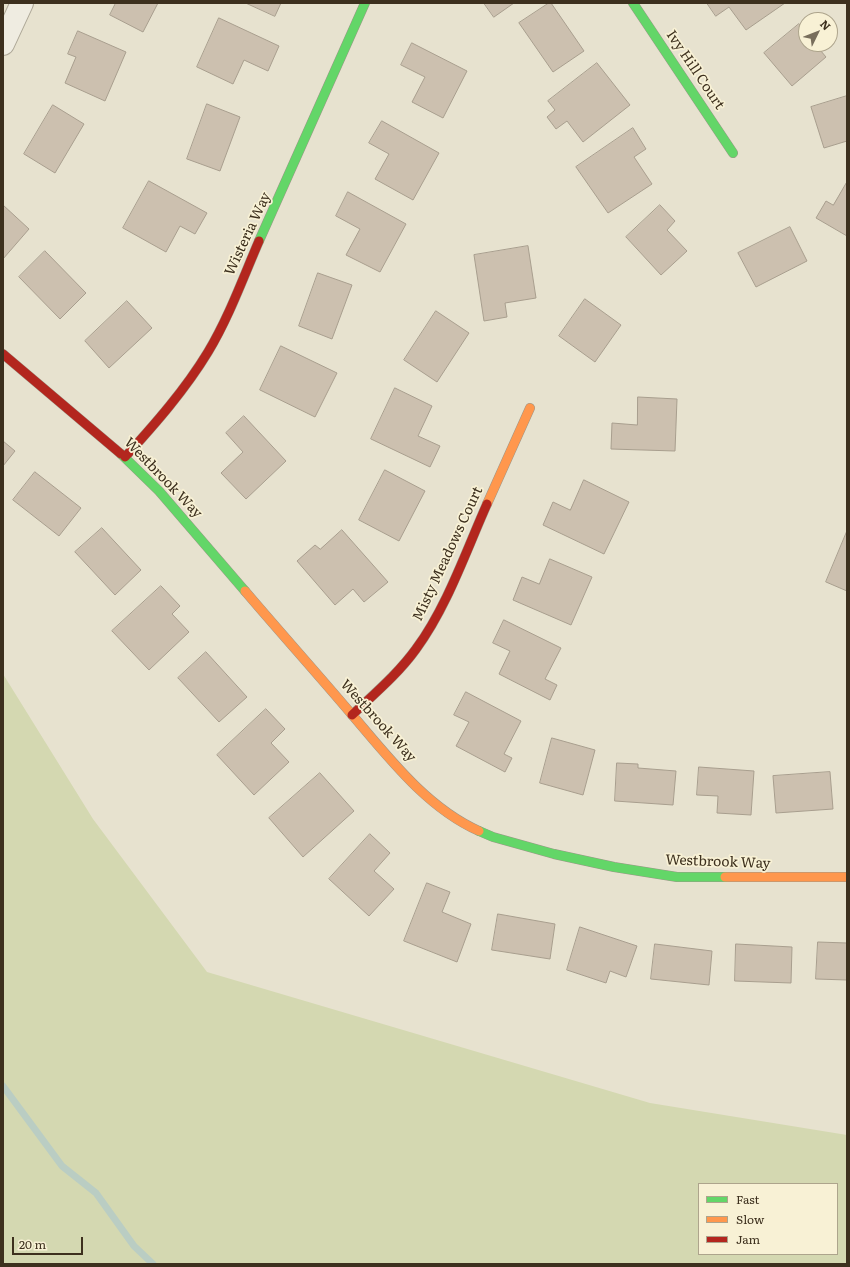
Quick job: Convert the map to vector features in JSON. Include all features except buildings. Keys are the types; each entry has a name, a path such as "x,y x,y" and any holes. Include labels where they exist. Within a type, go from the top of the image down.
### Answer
{"street":[{"path":"3,44 22,3"},
{"name":"Wisteria Way","path":"125,457 184,389 203,363 218,334 365,3"},
{"name":"Ivy Hill Court","path":"633,3 733,153"},
{"name":"Westbrook Way","path":"3,354 125,457 159,491 380,747 423,793 464,824 493,837 554,854 614,868 677,877 847,877"},
{"name":"Misty Meadows Court","path":"352,715 397,672 433,623 530,408"}],"green space":[{"path":"3,674 93,819 207,972 650,1103 847,1135 847,1264 3,1264"}],"waterway":[{"path":"3,1086 62,1166 96,1193 134,1246 153,1264"}],"traffic: fast":[{"path":"259,241 365,3"},
{"path":"633,3 733,153"},
{"path":"121,454 159,491 245,591"},
{"path":"479,831 493,837 554,854 614,867 677,877 725,877"}],"traffic: slow":[{"path":"487,504 530,408"},
{"path":"245,591 408,778 441,808 459,821 479,831"},
{"path":"725,877 847,877"}],"traffic: jam":[{"path":"125,457 180,393 208,352 229,311 259,241"},
{"path":"3,354 121,454"},
{"path":"352,715 402,667 427,633 447,597 487,504"}]}
